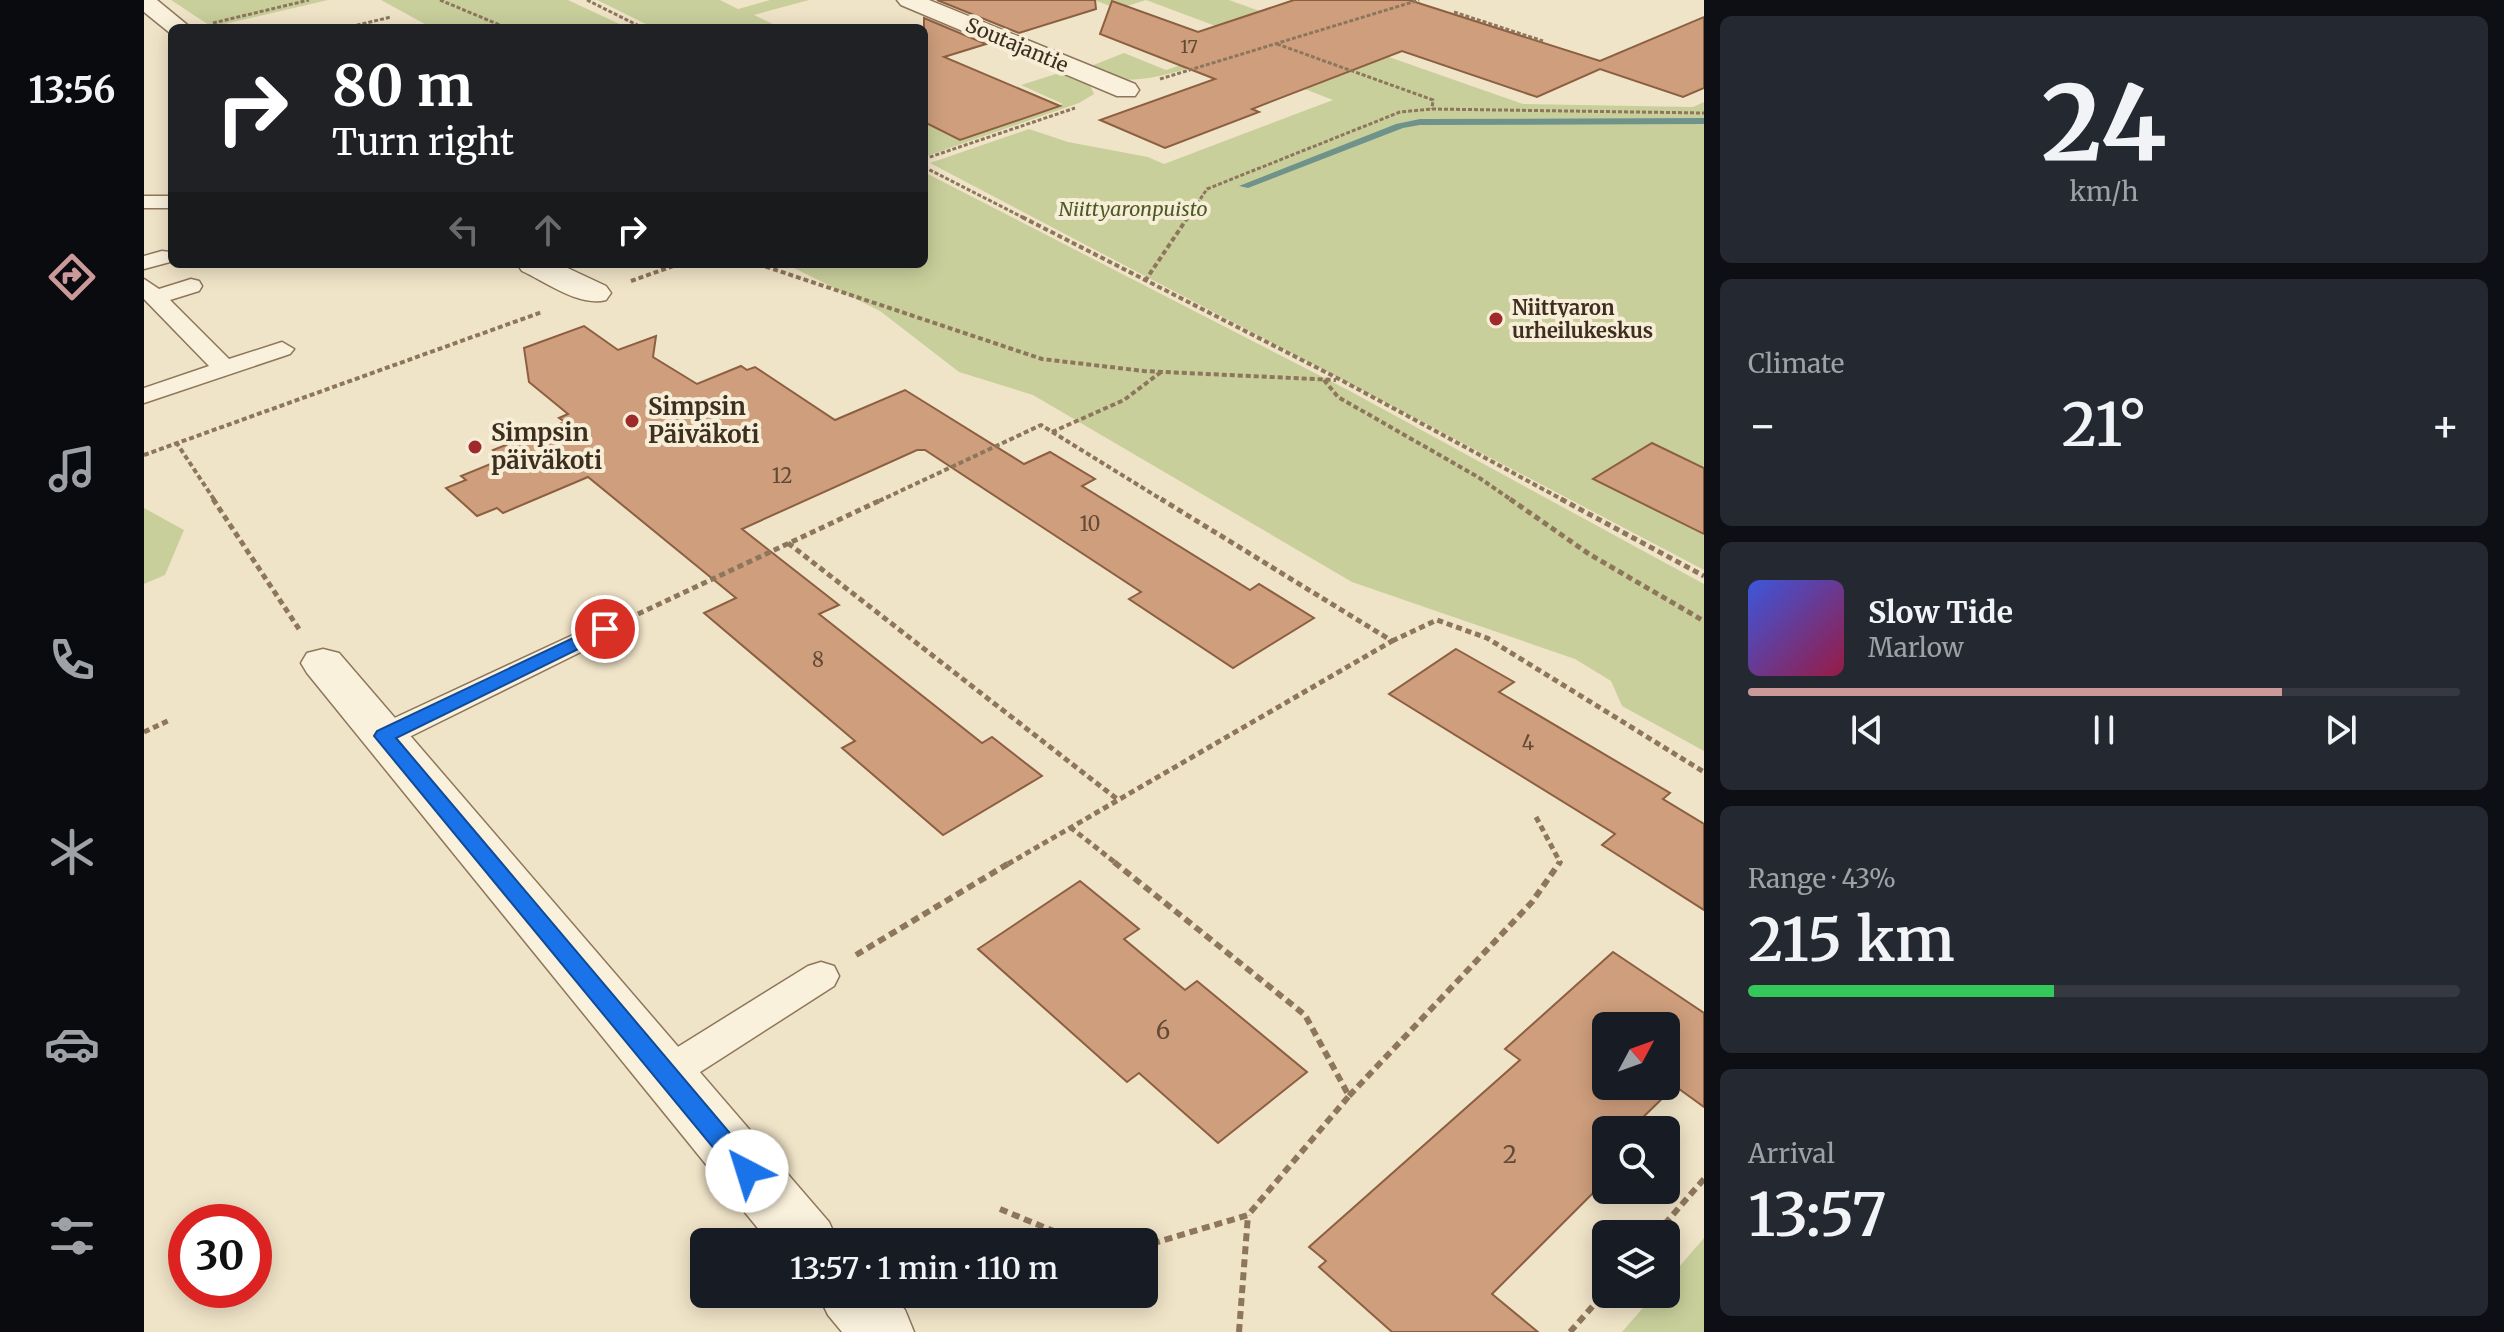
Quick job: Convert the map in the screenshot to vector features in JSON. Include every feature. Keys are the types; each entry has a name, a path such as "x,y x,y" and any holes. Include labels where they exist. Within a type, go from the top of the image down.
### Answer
{"street":[{"name":"Soutajantie","path":"909,0 1126,90"},
{"path":"144,1 174,24"},
{"path":"542,268 595,293"},
{"path":"323,663 795,1228"},
{"path":"862,1308 882,1332"}],"lane":[{"path":"144,202 168,202"},
{"path":"149,292 191,286"},
{"path":"149,292 224,368"},
{"path":"144,396 282,349"},
{"path":"384,736 605,629"},
{"path":"666,1074 821,976"}],"path":[{"path":"212,23 309,0"},
{"path":"440,0 497,24"},
{"path":"587,0 635,24"},
{"path":"928,158 1126,90 1274,43 1332,30 1419,0"},
{"path":"1454,12 1543,41"},
{"path":"361,24 391,17"},
{"path":"1274,43 1433,100 1432,109"},
{"path":"1145,281 1207,189 1400,112 1432,109 1704,113"},
{"path":"928,169 1341,380 1704,576"},
{"path":"144,455 666,268"},
{"path":"770,268 1042,359 1162,372 1341,380"},
{"path":"1314,366 1338,397 1478,477 1589,554 1704,621"},
{"path":"1052,432 1124,400 1162,372"},
{"path":"605,629 1041,425 1392,641"},
{"path":"176,442 323,663"},
{"path":"788,543 1117,799"},
{"path":"821,976 1117,799 1392,641 1437,620 1487,638 1704,772"},
{"path":"144,732 170,720"},
{"path":"1158,1242 1248,1215 1349,1096 1532,902 1561,865 1536,817"},
{"path":"1070,827 1305,1015 1349,1096"},
{"path":"1668,1220 1704,1179"},
{"path":"1000,1209 1046,1228"},
{"path":"1239,1332 1248,1215"},
{"path":"1570,1332 1592,1307"}],"green space":[{"path":"171,0 328,0 225,24 207,24"},
{"path":"381,0 568,0 619,24 425,24"},
{"path":"597,0 720,0 738,9 770,0 809,0 754,15 773,24 646,24"},
{"path":"1094,0 1146,0 1118,9"},
{"path":"1146,0 1229,0 1298,25 1208,62 1158,76 1115,79 1086,68 1124,53 1166,70 1253,40"},
{"name":"Niittyaron urheilukeskus","path":"1329,36 1523,104 1693,107 1704,102 1704,570 930,163 1029,129 1068,142 1148,157 1164,164 1333,100 1233,61"},
{"path":"1059,73 1089,83 1094,94 1079,103 928,156 928,124 961,140 1063,104 1021,85"},
{"path":"928,174 1348,390 1704,584 1704,751 1622,706 1611,681 1575,659 1352,582 1033,395 959,372 880,311 794,268 928,268"},
{"path":"144,508 184,530 165,575 144,584"},
{"path":"1704,1238 1704,1332 1622,1332 1643,1308 1680,1308 1680,1266"}],"building":[{"path":"937,0 1095,0 1096,9 1019,33"},
{"path":"1294,0 1409,0 1600,61 1704,17 1704,88 1683,97 1600,69 1537,97 1402,51 1252,109 1259,112 1165,148 1100,120 1215,79 1100,34 1112,1 1198,32"},
{"path":"924,18 986,44 944,57 1060,106 960,140 928,124 928,24 924,24"},
{"path":"584,326 618,350 656,336 653,357 697,384 741,366 747,370 755,367 835,420 905,390 1024,464 1050,452 1095,479 1082,486 1250,590 1259,584 1314,618 1233,668 1129,599 1141,592 925,450 917,450 742,529 839,605 819,614 982,743 992,737 1042,776 943,835 842,748 855,741 704,613 736,598 588,477 503,513 497,508 477,516 446,488 466,480 461,476 503,459 493,450 565,422 559,418 568,414 529,382 524,348"},
{"path":"1652,443 1704,468 1704,534 1593,479"},
{"path":"1456,649 1514,682 1499,692 1670,793 1663,799 1704,824 1704,910 1602,845 1615,834 1389,694"},
{"path":"1080,881 1139,929 1124,939 1185,990 1197,981 1307,1072 1218,1143 1139,1073 1127,1082 978,949"},
{"path":"1613,952 1704,1013 1704,1107 1680,1090 1680,1012 1592,1012 1592,1100 1661,1100 1644,1116 1592,1116 1592,1194 1492,1294 1538,1332 1392,1332 1319,1267 1326,1261 1309,1247 1520,1060 1505,1049"}],"waterway":[{"path":"1244,186 1400,126 1420,122 1704,121"}],"place":[{"name":"Niittyaron urheilukeskus","path":"1496,319"},
{"name":"Simpsin Päiväkoti","path":"632,421"},
{"name":"Simpsin päiväkoti","path":"475,447"}],"route":[{"path":"605,629 384,736 747,1171"}],"park label":[{"name":"Niittyaronpuisto","path":"1133,209"}]}
